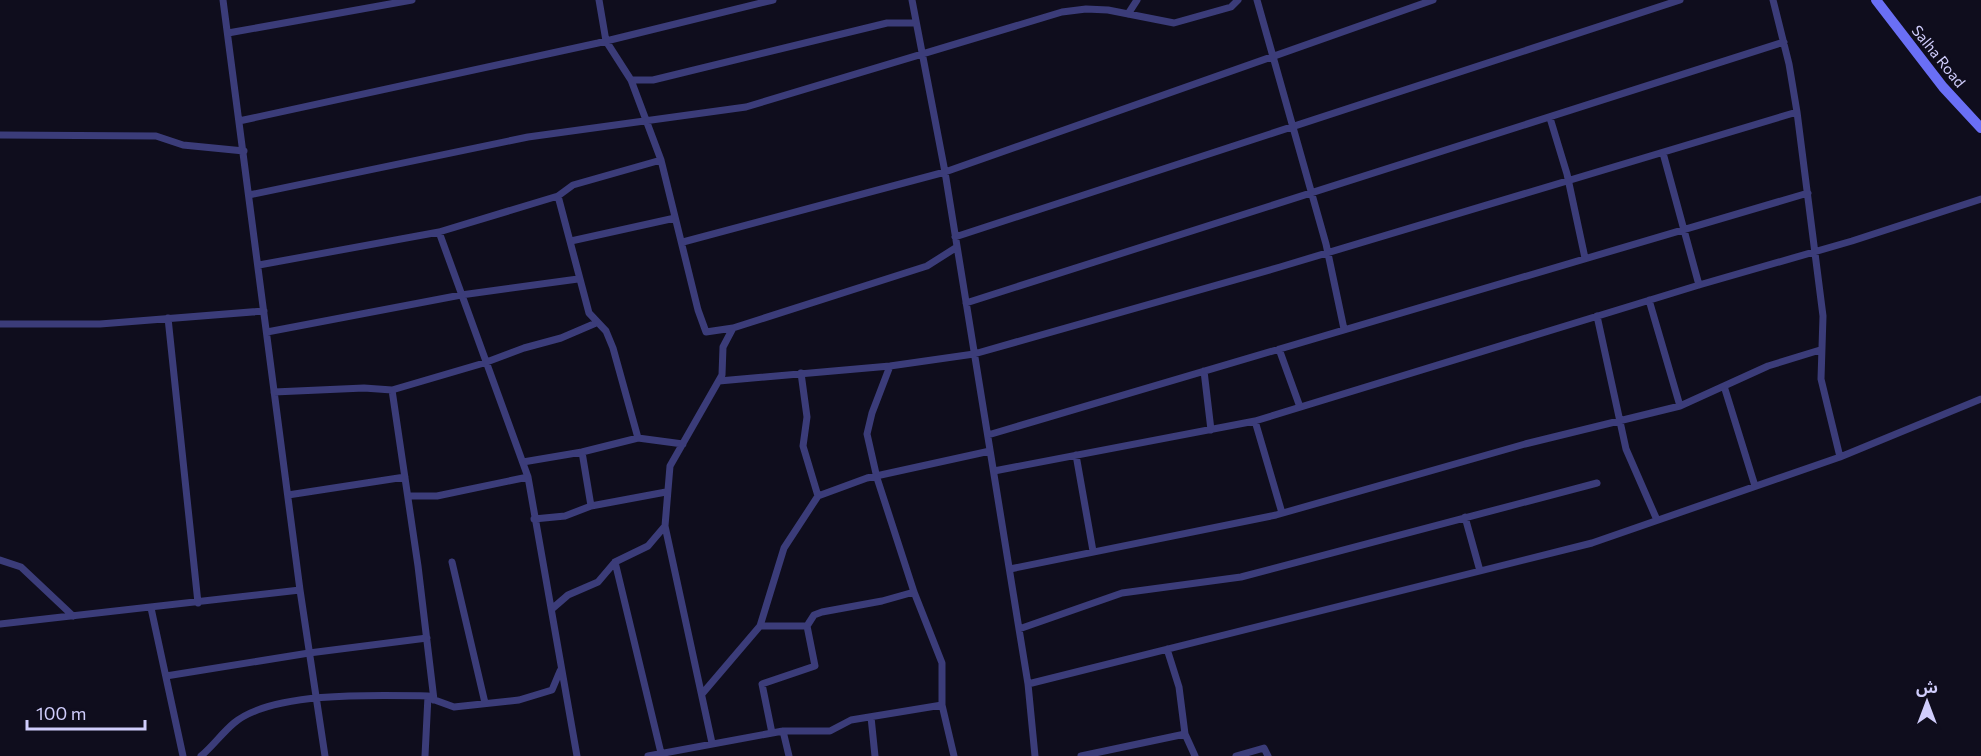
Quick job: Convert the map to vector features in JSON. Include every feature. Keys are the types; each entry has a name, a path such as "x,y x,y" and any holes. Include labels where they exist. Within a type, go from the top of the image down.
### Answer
{"main road":[{"name":"Salha Road","path":"1876,0 1943,87 1981,128"}],"street":[{"path":"223,0 300,590 325,756"},
{"path":"228,33 412,0"},
{"path":"598,0 606,41 631,80 662,160 698,310 706,332 733,328 927,266 957,248"},
{"path":"240,121 606,41 773,0"},
{"path":"912,0 945,172 1020,629 1035,756"},
{"path":"1128,14 1137,0"},
{"path":"249,195 528,137 746,107 1062,12 1097,9 1174,23 1231,7 1238,0"},
{"path":"1257,0 1328,253 1344,329"},
{"path":"683,242 945,172 1434,0"},
{"path":"955,237 1680,0"},
{"path":"1773,0 1784,42 1797,112 1824,322 1820,350 1821,379 1840,457"},
{"path":"631,80 653,80 887,23 916,23"},
{"path":"966,303 1784,42"},
{"path":"719,381 890,366 974,354 1328,253 1797,112"},
{"path":"1550,118 1568,181 1585,258"},
{"path":"0,135 156,136 183,145 244,151"},
{"path":"1663,153 1699,285"},
{"path":"259,264 439,232 558,196 573,185 662,160"},
{"path":"988,435 1808,193"},
{"path":"558,196 572,241 578,279 589,313 606,331 613,348 638,438"},
{"path":"994,471 1255,421 1981,199"},
{"path":"572,241 675,218"},
{"path":"439,232 528,477 534,519 553,608 560,671 577,756"},
{"path":"267,332 461,295 578,279"},
{"path":"1649,300 1680,406"},
{"path":"0,324 100,324 264,311"},
{"path":"1597,316 1626,449 1657,520"},
{"path":"168,318 198,603"},
{"path":"274,392 364,388 392,390 561,338 596,323"},
{"path":"712,743 665,526 666,492 670,466 723,375 723,347 733,328"},
{"path":"1279,349 1300,407"},
{"path":"1010,569 1282,513 1525,444 1680,406 1768,366 1820,350"},
{"path":"890,366 872,413 867,434 877,478 914,592 942,663 942,705 954,756"},
{"path":"1204,371 1211,429"},
{"path":"801,373 807,417 803,446 818,496"},
{"path":"1724,386 1755,486"},
{"path":"392,390 427,638 431,698 425,756"},
{"path":"1028,684 1592,543 1840,457 1981,399"},
{"path":"1255,421 1282,513"},
{"path":"523,462 582,452 638,438 683,444"},
{"path":"702,694 760,626 784,548 818,496 867,478 877,478 990,451"},
{"path":"582,452 591,506"},
{"path":"1076,455 1093,551"},
{"path":"288,495 405,477"},
{"path":"408,496 437,496 528,477"},
{"path":"1020,629 1122,593 1241,577 1597,483"},
{"path":"534,519 565,516 591,506 666,492"},
{"path":"1465,517 1480,571"},
{"path":"553,608 568,595 598,582 615,562 648,546 665,526"},
{"path":"0,560 21,567 73,616"},
{"path":"452,562 485,703"},
{"path":"615,562 661,753"},
{"path":"0,624 300,590"},
{"path":"772,733 762,684 815,666 807,626 814,615 914,592"},
{"path":"151,608 183,756"},
{"path":"760,626 807,626"},
{"path":"166,676 309,653 427,638"},
{"path":"1167,649 1179,687 1185,734 1195,756"},
{"path":"201,756 234,722 275,704 316,698 431,698 454,707 519,700 552,690 560,671"},
{"path":"648,756 783,731 830,730 851,720 942,705"},
{"path":"871,717 875,756"},
{"path":"783,731 789,756"},
{"path":"1081,756 1185,734"},
{"path":"1236,756 1264,748 1268,756"}]}
